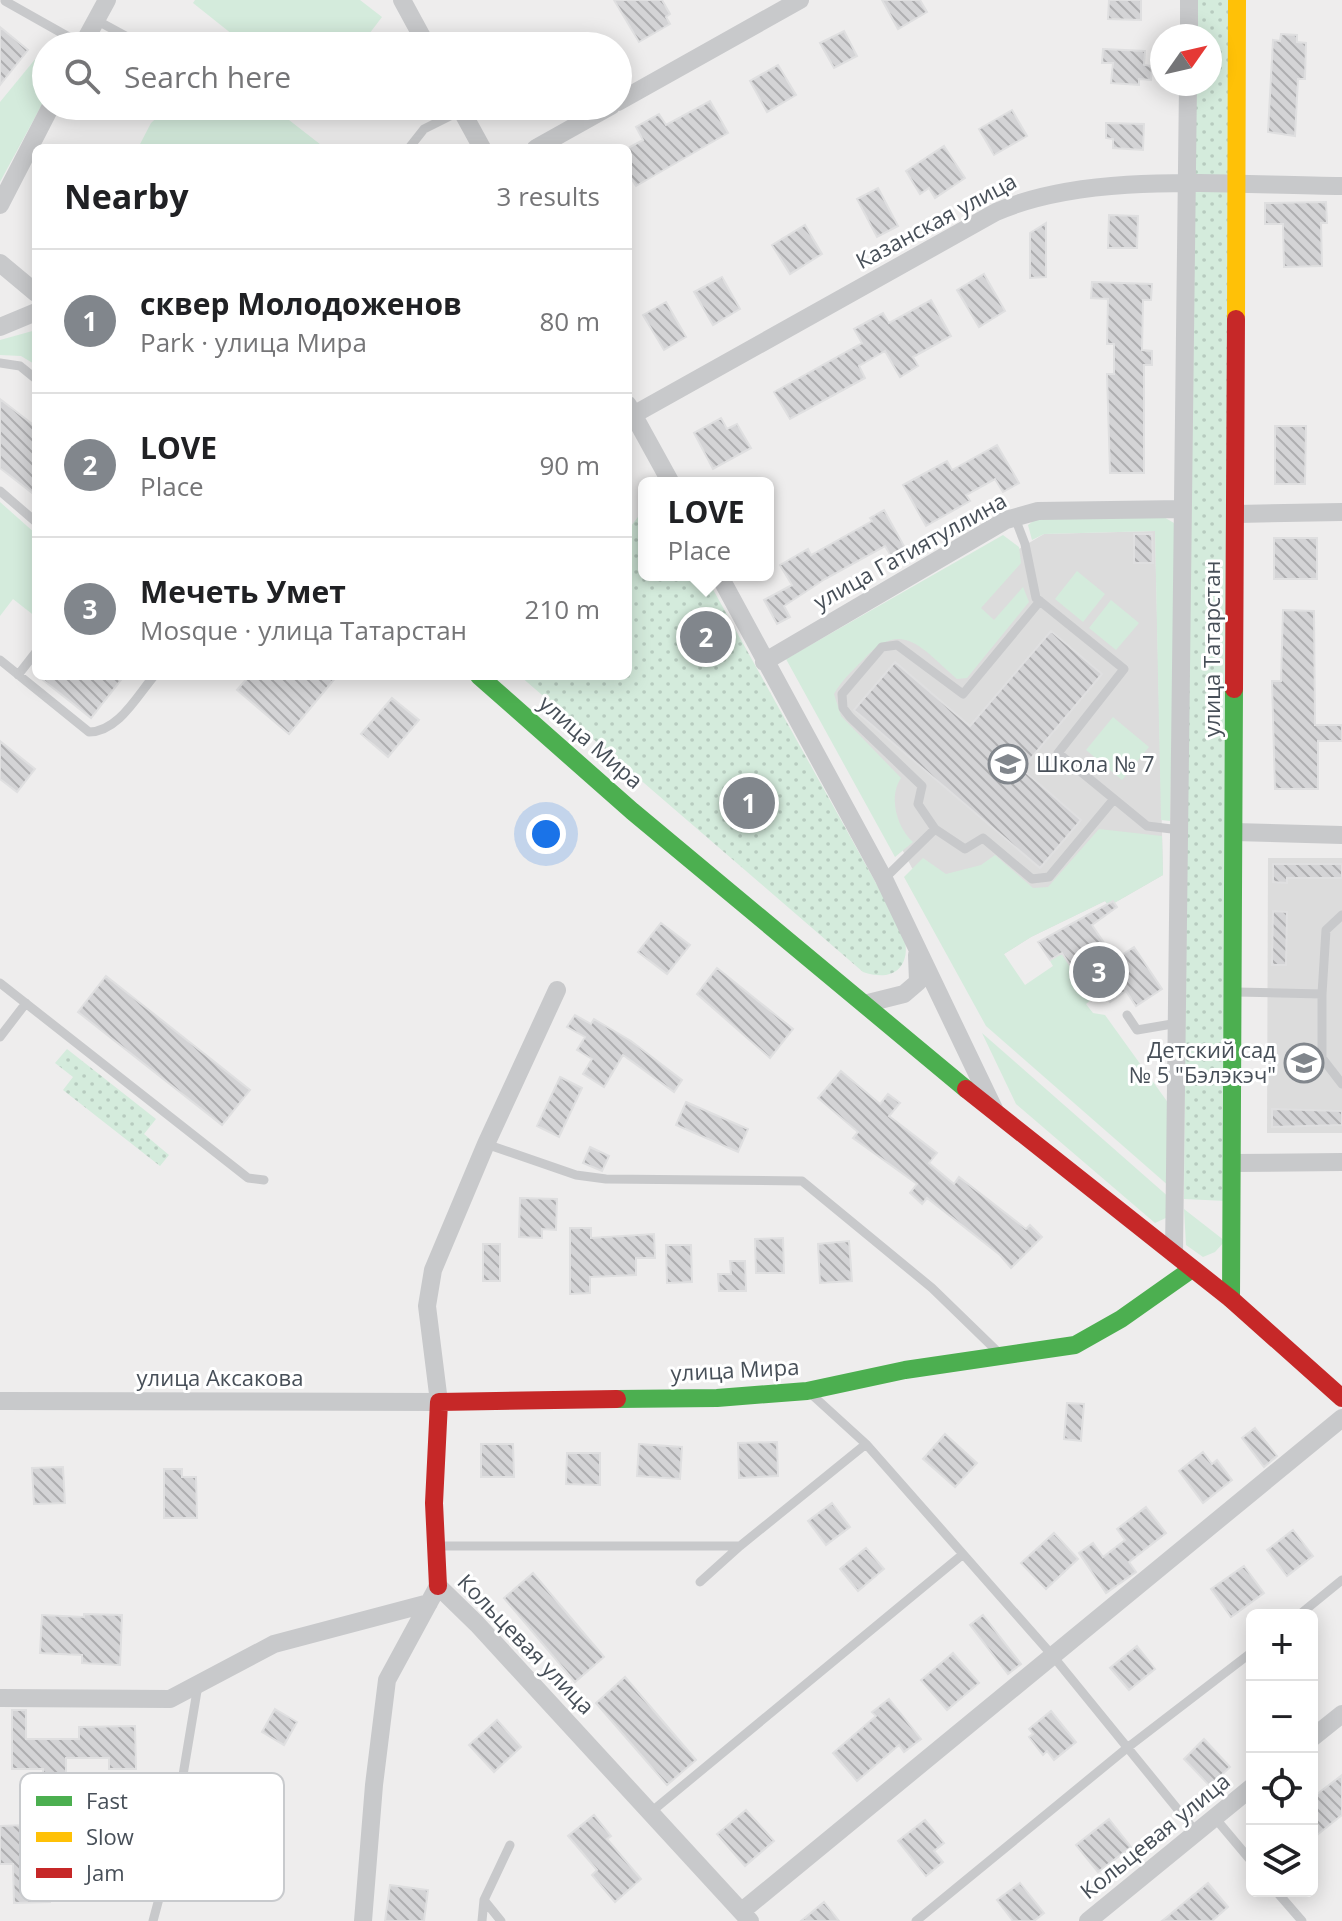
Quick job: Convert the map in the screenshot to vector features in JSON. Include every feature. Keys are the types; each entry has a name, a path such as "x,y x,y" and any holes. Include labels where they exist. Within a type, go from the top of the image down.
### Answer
{"street":[{"path":"90,32 107,0"},
{"path":"402,0 419,32"},
{"path":"632,94 800,0"},
{"path":"1189,0 1189,24"},
{"name":"улица Татарстан","path":"1231,1299 1237,0"},
{"name":"улица Татарстан","path":"1174,1254 1188,96"},
{"path":"0,205 44,120"},
{"path":"467,120 480,144"},
{"path":"543,144 586,120"},
{"name":"Казанская улица","path":"632,409 996,212 1026,199 1097,187 1342,186"},
{"path":"0,263 32,290"},
{"path":"0,327 32,314"},
{"path":"632,412 668,477"},
{"name":"улица Гатиятуллина","path":"764,662 1015,518 1038,511 1183,509"},
{"path":"1237,514 1342,512"},
{"path":"722,581 884,879 998,1116"},
{"name":"улица Мира","path":"484,680 632,811 998,1116 1231,1299 1342,1398"},
{"path":"1234,832 1342,835"},
{"path":"864,1004 904,994 918,982 917,949"},
{"path":"438,1586 434,1503 439,1402 427,1306 429,1289 447,1233 557,990"},
{"path":"1232,1163 1342,1162"},
{"name":"улица Мира","path":"439,1402 717,1398 807,1391 1002,1355 1075,1345 1121,1319 1192,1269"},
{"name":"улица Аксакова","path":"0,1401 439,1402"},
{"path":"746,1916 1052,1655 1342,1418"},
{"name":"Кольцевая улица","path":"363,1921 374,1785 387,1680 438,1586 746,1916"},
{"path":"0,1698 170,1699 274,1644 429,1603"},
{"path":"1318,1733 1342,1714"},
{"name":"Кольцевая улица","path":"1088,1921 1246,1792"}],"lane":[{"path":"5,1 58,32"},
{"path":"96,20 118,32"},
{"path":"412,144 424,129 439,120"},
{"path":"0,363 20,366 32,376"},
{"path":"0,491 32,519"},
{"path":"1015,518 1025,544 1036,598 1124,669 1058,753 1147,826 1180,830"},
{"path":"1040,601 963,694 897,645 882,647 842,694 843,708 922,786 918,804 935,829 965,849 983,838 1032,879 1049,877 1114,799"},
{"path":"18,675 32,657"},
{"path":"0,660 89,732 101,732 112,725 151,680"},
{"path":"884,879 935,829"},
{"path":"1342,915 1326,930 1322,994 1322,1058 1342,1084"},
{"path":"0,983 248,1178 264,1180"},
{"path":"1232,992 1322,994"},
{"path":"0,1037 26,1003"},
{"path":"1127,1015 1137,1030 1178,1023"},
{"path":"486,1144 576,1175 606,1179 802,1181 932,1288 1002,1355"},
{"path":"807,1391 866,1444 1052,1655 1197,1833"},
{"path":"700,1582 866,1444"},
{"path":"436,1546 740,1546"},
{"path":"651,1812 962,1555"},
{"path":"1306,1609 1342,1580"},
{"path":"916,1921 1127,1748 1246,1657"},
{"path":"183,1773 198,1685"},
{"path":"1215,1818 1246,1855"},
{"path":"482,1921 484,1900 510,1845"},
{"path":"1281,1897 1302,1921"},
{"path":"484,1900 501,1921"},
{"path":"153,1921 158,1901"}],"shaded area":[{"name":"Школа № 7","path":"1155,531 1163,875 1109,906 1105,901 1031,937 1004,954 912,868 810,675 1044,534"},
{"name":"Детский сад № 5 \"Бэлэкэч\"","path":"1268,858 1342,858 1342,1133 1267,1133"}],"green space":[{"path":"195,0 360,0 382,17 371,32 229,32 193,3"},
{"path":"1190,0 1231,0 1226,1201 1184,1199 1190,96 1222,96 1222,24 1190,24"},
{"path":"32,63 34,120 0,182 0,102"},
{"path":"154,120 289,120 320,144 140,144"},
{"path":"32,331 32,363 21,356 0,355 0,340"},
{"path":"0,502 32,530 32,614 13,599 0,616"},
{"path":"1162,516 1174,523 1176,545 1170,821 1161,820 1155,531 1044,534 1032,540 1028,525 1036,519"},
{"path":"638,517 638,581 708,581 902,930 906,952 900,968 885,975 863,972 525,680 632,680 632,525"},
{"path":"1003,535 1019,547 1021,563 981,608 994,620 1023,587 1029,602 967,678 957,679 922,648 901,639 877,647 847,676 834,694 841,716 901,778 895,794 896,812 913,842 895,857 786,659"},
{"path":"1077,571 1105,594 1083,622 1055,599"},
{"path":"1111,600 1139,623 1116,650 1089,628"},
{"path":"1113,717 1149,747 1122,780 1086,750"},
{"path":"1099,829 1162,836 1163,875 1109,906 1105,901 1031,937 1004,954 1025,985 1053,966 1050,961 1071,947 1071,967 1092,999 1086,1004 1093,1013 1105,1015 1174,1111 1170,1187 986,1026 904,877 923,858 946,874 981,865 995,855 1033,888 1048,887"},
{"path":"982,1033 1171,1199 1168,1217 1155,1223 1016,1104"},
{"path":"67,1049 156,1119 144,1134 169,1155 160,1166 63,1090 73,1077 55,1063"},
{"path":"1184,1209 1225,1241 1215,1252 1203,1257 1186,1245"}],"building":[{"path":"614,0 662,0 670,14 666,17 670,24 639,42"},
{"path":"882,0 920,0 927,12 898,29"},
{"path":"1109,0 1141,0 1141,20 1108,19"},
{"path":"0,27 28,50 0,85"},
{"path":"844,31 857,56 834,68 820,43"},
{"path":"1281,34 1297,35 1297,42 1306,43 1305,79 1298,79 1295,136 1268,132 1273,40 1280,41"},
{"path":"1103,49 1145,51 1144,65 1150,66 1150,80 1139,79 1139,85 1111,83 1113,63 1102,63"},
{"path":"778,65 796,95 767,112 750,81"},
{"path":"710,101 728,133 636,186 632,180 632,146 643,140 636,127 659,114 666,125"},
{"path":"1012,110 1027,136 994,155 979,129"},
{"path":"1106,123 1144,124 1143,150 1113,148 1113,139 1106,138"},
{"path":"944,146 965,178 935,198 929,188 920,194 906,171"},
{"path":"878,188 898,226 877,237 857,199"},
{"path":"1326,202 1327,223 1321,223 1322,266 1284,267 1283,224 1265,224 1265,203"},
{"path":"1109,215 1138,216 1137,248 1108,248"},
{"path":"1046,223 1046,277 1030,278 1030,233"},
{"path":"805,225 822,254 790,274 772,245"},
{"path":"984,274 1005,311 979,327 957,290"},
{"path":"722,277 740,309 713,325 694,292"},
{"path":"1092,282 1152,284 1151,300 1143,300 1142,350 1152,351 1152,365 1144,365 1144,473 1110,473 1107,374 1114,374 1114,344 1107,344 1108,299 1091,298"},
{"path":"931,300 951,336 913,357 918,366 900,377 885,351 859,366 865,378 790,419 774,392 862,343 854,329 883,313 889,323"},
{"path":"666,302 686,337 664,350 643,315"},
{"path":"0,399 32,424 32,493 0,468"},
{"path":"721,418 727,429 737,424 751,448 713,469 694,433"},
{"path":"1275,426 1306,426 1305,484 1275,484"},
{"path":"997,445 1019,483 1003,492 995,479 966,495 970,501 926,526 903,485 947,461 952,470"},
{"path":"884,510 905,548 891,556 885,546 825,579 784,606 790,617 777,624 764,600 792,585 780,565 808,549 811,555 872,521 870,518"},
{"path":"1134,534 1152,534 1153,563 1134,563"},
{"path":"1274,538 1317,538 1317,579 1274,579"},
{"path":"1283,610 1314,611 1315,725 1342,725 1342,741 1318,741 1318,789 1275,789 1272,681 1281,681"},
{"name":"Школа № 7","path":"1051,631 1102,674 1022,769 1081,820 1040,868 854,710 895,662 970,726"},
{"path":"43,680 121,680 91,718"},
{"path":"246,680 334,680 289,734 237,690"},
{"path":"392,698 419,720 388,757 361,734"},
{"path":"0,741 35,769 17,792 0,779"},
{"path":"1273,864 1342,864 1342,878 1287,878 1287,883 1273,882"},
{"path":"1113,901 1117,907 1092,925 1115,959 1134,947 1162,989 1136,1006 1126,991 1110,1002 1103,992 1092,999 1062,953 1050,960 1038,942"},
{"path":"1273,911 1287,912 1286,965 1272,965"},
{"path":"661,923 690,945 667,974 638,952"},
{"path":"717,968 793,1029 770,1058 697,994"},
{"path":"106,976 250,1090 222,1125 78,1012"},
{"path":"575,1015 591,1024 594,1019 631,1041 682,1080 674,1092 623,1055 604,1087 583,1074 592,1059 577,1050 585,1037 567,1027"},
{"path":"841,1071 880,1104 888,1094 900,1103 889,1116 937,1153 929,1163 954,1184 959,1177 1026,1229 1030,1225 1042,1237 1011,1268 1000,1255 927,1198 922,1204 910,1193 917,1184 853,1138 858,1132 818,1098"},
{"path":"560,1077 582,1088 559,1137 537,1126"},
{"path":"686,1102 748,1129 738,1152 676,1125"},
{"path":"1272,1109 1342,1111 1342,1125 1272,1127"},
{"path":"590,1147 609,1156 602,1171 583,1163"},
{"path":"520,1198 557,1199 556,1230 542,1229 542,1238 519,1237"},
{"path":"570,1228 591,1228 591,1238 654,1234 655,1258 636,1258 636,1275 590,1277 590,1293 570,1294"},
{"path":"783,1238 784,1273 756,1273 755,1239"},
{"path":"849,1241 852,1281 820,1283 818,1244"},
{"path":"483,1244 500,1244 500,1281 483,1281"},
{"path":"666,1245 691,1245 692,1282 667,1283"},
{"path":"730,1261 745,1261 746,1291 719,1291 718,1274 731,1274"},
{"path":"1067,1403 1084,1404 1081,1441 1064,1439"},
{"path":"1255,1428 1277,1456 1264,1467 1242,1438"},
{"path":"945,1434 977,1463 955,1487 923,1459"},
{"path":"777,1442 778,1476 739,1478 738,1443"},
{"path":"481,1444 513,1444 514,1477 481,1477"},
{"path":"639,1444 682,1447 680,1479 637,1476"},
{"path":"1203,1452 1212,1464 1217,1460 1232,1480 1203,1503 1179,1471"},
{"path":"567,1453 600,1453 600,1485 566,1484"},
{"path":"63,1467 65,1503 34,1504 32,1468"},
{"path":"164,1469 182,1469 182,1477 196,1477 197,1518 164,1518"},
{"path":"832,1503 850,1527 826,1545 808,1521"},
{"path":"1146,1507 1166,1533 1129,1562 1136,1572 1106,1593 1079,1553 1093,1543 1103,1557 1125,1540 1117,1529"},
{"path":"1293,1530 1313,1556 1287,1576 1267,1550"},
{"path":"1054,1533 1078,1559 1046,1589 1021,1563"},
{"path":"866,1548 884,1569 858,1591 840,1569"},
{"path":"1244,1566 1264,1593 1231,1617 1211,1589"},
{"path":"533,1573 604,1657 575,1682 504,1598"},
{"path":"84,1614 122,1615 120,1665 82,1663 82,1655 40,1653 42,1615 84,1617"},
{"path":"983,1615 1021,1664 1008,1674 970,1625"},
{"path":"1137,1646 1155,1669 1129,1690 1110,1668"},
{"path":"953,1653 979,1683 947,1710 921,1680"},
{"path":"625,1677 696,1760 667,1785 596,1703"},
{"path":"889,1699 921,1739 904,1752 899,1745 857,1781 833,1753 876,1716 872,1712"},
{"path":"275,1709 297,1722 284,1745 262,1732"},
{"path":"12,1710 26,1710 26,1739 79,1739 79,1727 135,1726 136,1769 109,1769 109,1758 66,1758 66,1773 12,1769"},
{"path":"1051,1711 1076,1742 1054,1760 1047,1751 1043,1755 1029,1737 1033,1734 1029,1729"},
{"path":"497,1720 521,1747 494,1772 469,1745"},
{"path":"1204,1739 1230,1767 1210,1786 1184,1759"},
{"path":"1342,1775 1342,1815 1318,1834 1318,1825 1318,1793"},
{"path":"746,1810 774,1841 745,1866 717,1834"},
{"path":"594,1815 611,1836 607,1839 641,1879 615,1902 592,1875 597,1870 568,1836"},
{"path":"1109,1819 1131,1847 1098,1872 1076,1845"},
{"path":"925,1820 944,1843 934,1851 943,1862 926,1876 898,1841"},
{"path":"20,1825 20,1901 50,1902 14,1903 13,1864 0,1864 0,1826"},
{"path":"1020,1883 1044,1913 1034,1921 1013,1921 997,1900"},
{"path":"1208,1883 1228,1907 1212,1921 1162,1921"},
{"path":"390,1885 428,1890 424,1921 385,1921"},
{"path":"824,1902 839,1921 801,1921"}],"traffic: fast":[{"path":"484,680 632,811 966,1089"},
{"path":"1231,1299 1234,689"},
{"path":"617,1399 717,1398 807,1391 905,1370 1075,1345 1121,1319 1192,1269"}],"traffic: slow":[{"path":"1236,319 1237,0"}],"traffic: jam":[{"path":"1234,689 1236,319"},
{"path":"966,1089 1231,1299 1342,1398"},
{"path":"438,1586 434,1503 439,1402 617,1399"}],"place":[{"name":"LOVE","path":"706,637"},
{"name":"Школа № 7","path":"1008,764"},
{"name":"сквер Молодоженов","path":"749,803"},
{"name":"Мечеть Умет","path":"1099,972"},
{"name":"Детский сад № 5 \"Бэлэкэч\"","path":"1304,1063"}]}
